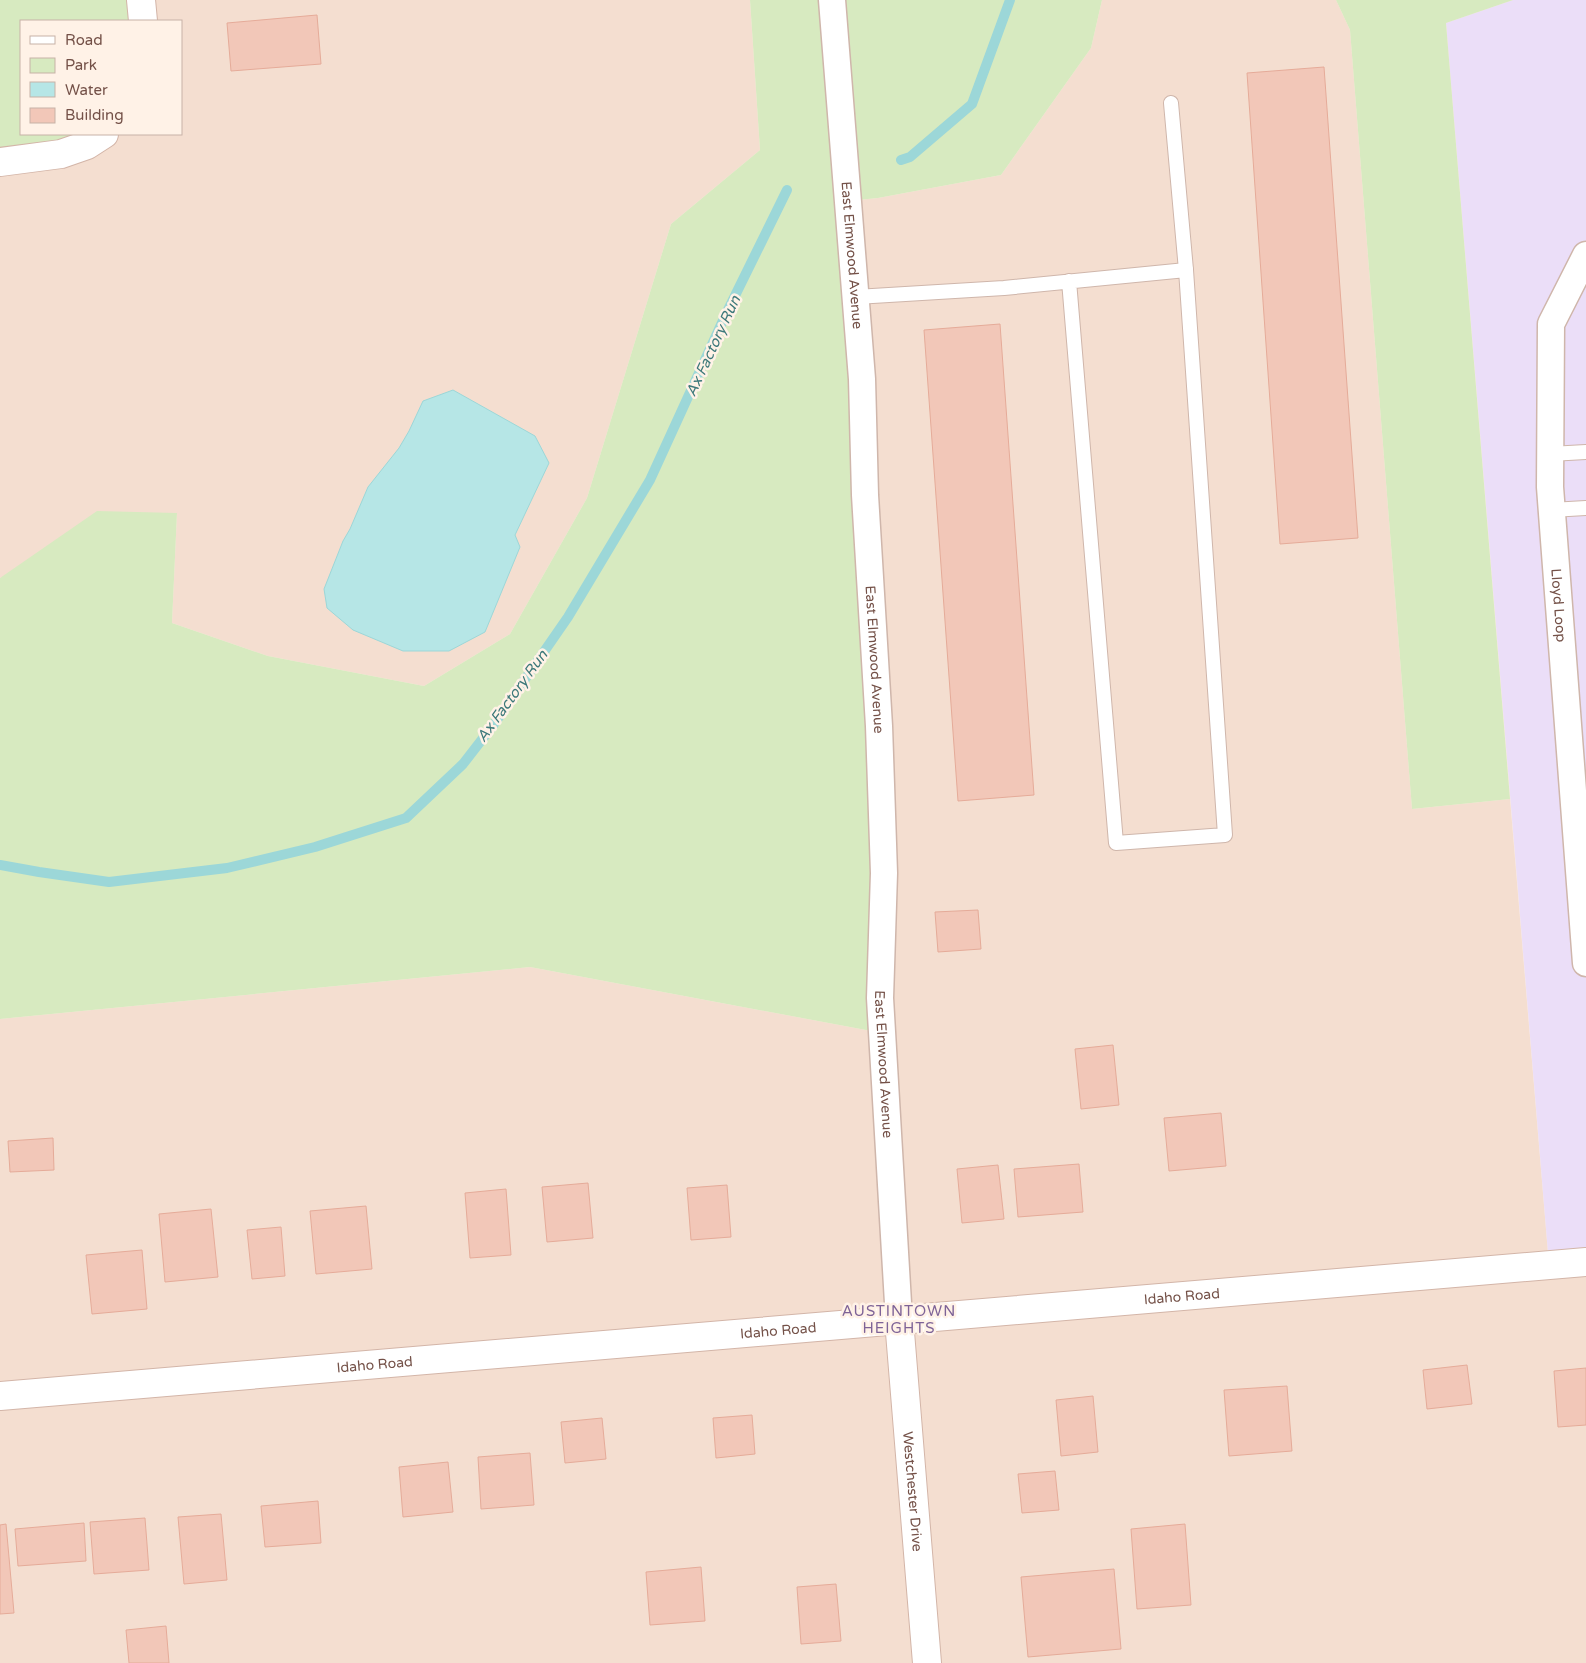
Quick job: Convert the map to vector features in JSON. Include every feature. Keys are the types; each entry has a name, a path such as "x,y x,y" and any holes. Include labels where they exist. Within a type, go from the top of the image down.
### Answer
{"street":[{"path":"141,0 143,20"},
{"name":"East Elmwood Avenue","path":"832,0 862,379 865,495 879,726 884,873 880,998 899,1320"},
{"path":"0,162 61,154 87,146 103,135"},
{"name":"Lloyd Loop","path":"1586,255 1551,324 1550,454 1552,510 1586,963"},
{"name":"Idaho Road","path":"0,1396 1586,1262"},
{"name":"Westchester Drive","path":"899,1320 927,1663"}],"lane":[{"path":"1069,282 1116,842 1226,835 1186,270 1171,103"},
{"path":"856,297 1004,288 1186,270"},
{"path":"1550,454 1586,452"},
{"path":"1552,510 1586,508"}],"shaded area":[{"path":"141,0 750,0 760,150 671,224 587,498 510,634 424,686 268,656 172,623 177,513 0,578 0,162 100,135 182,135 182,20 143,20"},
{"path":"1102,0 1336,0 1350,30 1412,809 1510,799 1549,1265 1586,1262 1586,1663 0,1663 0,1019 530,967 882,1033 848,201 878,198 1001,175 1091,48"},
{"path":"1513,0 1586,0 1586,1262 1549,1265 1446,23"}],"green space":[{"path":"0,0 141,0 143,20 20,20 20,135 100,135 0,162"},
{"path":"750,0 1102,0 1091,48 1001,175 878,198 848,201 882,1033 530,967 0,1019 0,578 97,511 177,513 172,623 268,656 424,686 510,634 587,498 671,224 760,150"},
{"path":"1336,0 1513,0 1446,23 1510,799 1412,809 1350,30"}],"water":[{"path":"453,390 535,436 549,463 515,535 520,547 485,632 449,651 403,651 353,630 327,608 324,589 343,541 368,487 399,448 423,401"}],"building":[{"path":"317,15 321,64 231,71 227,23"},
{"path":"1324,67 1358,538 1280,544 1247,73"},
{"path":"1000,324 1034,795 958,801 924,330"},
{"path":"978,910 981,949 938,952 935,912"},
{"path":"1113,1045 1119,1105 1081,1109 1075,1049"},
{"path":"1221,1113 1226,1166 1169,1171 1164,1118"},
{"path":"53,1138 54,1170 10,1172 8,1141"},
{"path":"1079,1164 1083,1212 1018,1217 1014,1169"},
{"path":"998,1165 1004,1219 962,1223 957,1169"},
{"path":"588,1183 593,1238 547,1242 542,1187"},
{"path":"727,1185 731,1237 691,1240 687,1188"},
{"path":"506,1189 511,1255 470,1258 465,1193"},
{"path":"366,1206 372,1269 316,1274 310,1211"},
{"path":"211,1209 218,1277 165,1282 159,1214"},
{"path":"281,1227 285,1276 252,1279 247,1230"},
{"path":"142,1250 147,1309 92,1314 86,1255"},
{"path":"1467,1365 1472,1404 1427,1409 1423,1370"},
{"path":"1586,1368 1586,1425 1558,1427 1554,1371"},
{"path":"1287,1386 1292,1451 1229,1456 1224,1390"},
{"path":"1093,1396 1098,1452 1061,1456 1056,1400"},
{"path":"752,1415 755,1454 716,1458 713,1418"},
{"path":"602,1418 606,1459 565,1463 561,1422"},
{"path":"530,1453 534,1505 481,1509 478,1457"},
{"path":"448,1462 453,1512 403,1517 399,1467"},
{"path":"1055,1471 1059,1510 1022,1513 1018,1474"},
{"path":"318,1501 321,1543 265,1547 261,1506"},
{"path":"221,1514 227,1580 184,1584 178,1517"},
{"path":"145,1518 149,1570 94,1574 90,1522"},
{"path":"84,1523 86,1561 18,1566 15,1529"},
{"path":"6,1524 14,1613 0,1614 0,1525"},
{"path":"1185,1524 1191,1605 1137,1609 1131,1529"},
{"path":"701,1567 705,1621 650,1625 646,1572"},
{"path":"1114,1569 1121,1649 1028,1657 1021,1577"},
{"path":"836,1584 841,1641 801,1644 797,1587"},
{"path":"166,1626 169,1663 129,1663 126,1630"}],"waterway":[{"name":"Ax Factory Run","path":"901,160 910,157 972,104 1010,0"},
{"name":"Ax Factory Run","path":"0,865 109,882 227,868 315,847 406,818 463,764 494,724 568,617 650,480 725,316 787,190"}],"district":[{"name":"AUSTINTOWN HEIGHTS","path":"899,1320"}]}
